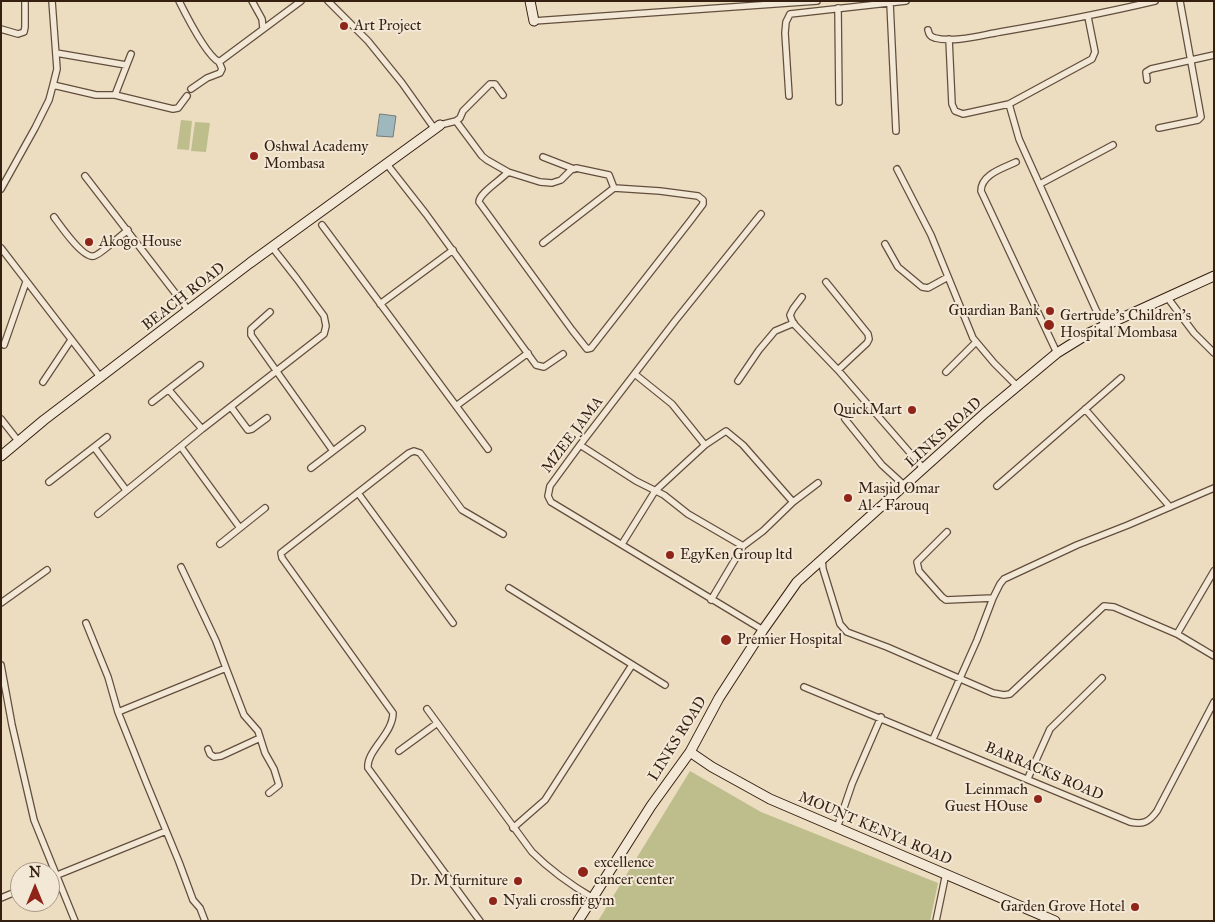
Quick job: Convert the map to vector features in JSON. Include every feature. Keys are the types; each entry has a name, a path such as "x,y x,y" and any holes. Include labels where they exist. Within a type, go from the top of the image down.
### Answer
{"main road":[{"path":"530,1 534,21"},
{"name":"BEACH ROAD","path":"1,456 44,420 272,247 437,126"},
{"name":"LINKS ROAD","path":"578,921 651,806 690,752 719,698 789,592 822,559 1057,352 1091,332 1214,276"},
{"name":"MOUNT KENYA ROAD","path":"690,752 712,767 770,799 1055,921"}],"street":[{"path":"1,29 18,34 24,32 24,1"},
{"path":"1,189 49,100 57,69 52,1"},
{"path":"179,1 208,51 219,62 222,69 220,73 207,78 191,89"},
{"path":"252,1 262,19 263,28"},
{"path":"219,62 301,1"},
{"path":"328,1 368,41 437,126 460,118 462,111 490,84 495,84 503,94"},
{"path":"534,21 817,1"},
{"path":"789,96 785,33 787,18 792,14 906,1"},
{"path":"928,30 932,38 949,39 1088,17 1155,1"},
{"path":"1159,128 1198,120 1201,117 1180,1"},
{"path":"890,3 896,131"},
{"path":"838,8 839,102"},
{"path":"949,39 952,104 955,111 963,114 1009,104 1092,59 1095,52 1088,17"},
{"path":"56,53 126,65"},
{"path":"115,95 132,54"},
{"path":"1147,80 1146,72 1149,70 1214,55"},
{"path":"53,85 96,95 115,95 173,109 178,108 187,96"},
{"path":"1009,104 1019,139 1105,326"},
{"path":"456,120 482,156 508,172 540,182 552,183 561,180 574,169"},
{"path":"1040,184 1113,146"},
{"path":"543,157 574,169 606,173 611,177 614,188"},
{"path":"1016,162 988,176 983,183 981,191 1057,352"},
{"path":"386,163 453,250 536,365 542,367 563,354"},
{"path":"897,169 931,235 976,342 1017,386"},
{"path":"508,172 482,194 479,202 587,349 591,348 608,327 691,220 703,201 702,197 660,191 614,188 542,243"},
{"path":"85,176 189,311"},
{"name":"MZEE JAMA","path":"761,214 676,321 550,486 548,499 763,630"},
{"path":"54,217 81,251 90,256 96,256 128,230"},
{"path":"322,225 488,449"},
{"path":"885,244 898,267 922,287 928,288 948,277"},
{"path":"98,514 202,429 322,336 326,326 324,316 272,247"},
{"path":"1,248 101,378"},
{"path":"380,304 453,250"},
{"path":"4,345 26,282"},
{"path":"826,282 869,337 867,343 838,370"},
{"path":"802,297 790,315 794,324 838,370 924,469"},
{"path":"1167,297 1194,333 1214,352"},
{"path":"270,312 253,326 250,333 333,451"},
{"path":"738,381 759,350 775,331 794,324"},
{"path":"43,382 71,340"},
{"path":"946,372 976,342"},
{"path":"456,406 528,352"},
{"path":"152,402 200,365"},
{"path":"636,375 672,404 705,446"},
{"path":"997,486 1121,378"},
{"path":"169,390 202,429"},
{"path":"231,407 248,430 267,418"},
{"path":"1085,409 1170,507"},
{"path":"1,419 19,442"},
{"path":"845,419 882,465 905,486"},
{"path":"311,468 362,429"},
{"path":"622,544 655,490 705,446 722,432 726,431 730,432 768,472 793,502"},
{"path":"49,482 107,437"},
{"path":"580,446 636,481 664,495 688,514 743,546"},
{"path":"180,447 240,528"},
{"path":"94,448 126,490"},
{"path":"480,921 368,768 370,759 389,728 393,713 281,556 282,551 409,453 417,452 433,470 458,506 468,514 503,534"},
{"path":"711,600 743,546 763,531 793,502 818,483"},
{"path":"933,739 977,640 993,598 1002,582 1014,574 1214,488"},
{"path":"358,493 453,623"},
{"path":"220,544 265,508"},
{"path":"947,532 917,562 919,571 946,600 993,598"},
{"path":"822,559 823,569 837,616 843,629 993,693 1010,694 1104,606 1114,607 1177,634 1214,656"},
{"path":"181,567 216,641 244,715 258,731 274,769 279,786 269,793"},
{"path":"1,603 48,570"},
{"path":"1177,634 1214,571"},
{"path":"509,588 665,685"},
{"path":"86,623 108,677 118,712 193,900 200,908 205,921"},
{"path":"1,665 29,803 48,862"},
{"path":"514,828 546,800 632,665"},
{"path":"118,712 226,668"},
{"path":"1028,778 1050,729 1102,678"},
{"name":"BARRACKS ROAD","path":"804,687 1028,778 1130,822 1139,824 1148,822 1156,811 1214,702"},
{"path":"427,709 436,724 537,858 575,887 593,898"},
{"path":"837,828 852,784 881,718"},
{"path":"400,751 436,724"},
{"path":"208,749 214,758 260,738"},
{"path":"60,874 166,830"},
{"path":"936,921 946,873"},
{"path":"60,891 75,921"}],"green space":[{"path":"181,120 192,121 189,150 177,149"},
{"path":"195,122 210,123 206,152 191,151"},
{"path":"690,771 761,812 938,883 930,921 598,921"}],"water":[{"path":"380,114 396,116 393,137 377,136"}],"place":[{"name":"Art Project","path":"344,26"},
{"name":"Oshwal Academy Mombasa","path":"254,156"},
{"name":"Akogo House","path":"89,242"},
{"name":"Guardian Bank","path":"1050,311"},
{"name":"Gertrude's Children's Hospital Mombasa","path":"1049,325"},
{"name":"QuickMart","path":"912,410"},
{"name":"Masjid Omar Al - Farouq","path":"848,498"},
{"name":"EgyKen Group ltd","path":"670,555"},
{"name":"Premier Hospital","path":"726,640"},
{"name":"Leinmach Guest HOuse","path":"1038,799"},
{"name":"excellence cancer center","path":"583,872"},
{"name":"Dr. M furniture","path":"518,881"},
{"name":"Nyali crossfit gym","path":"493,901"},
{"name":"Garden Grove Hotel","path":"1135,907"}]}
